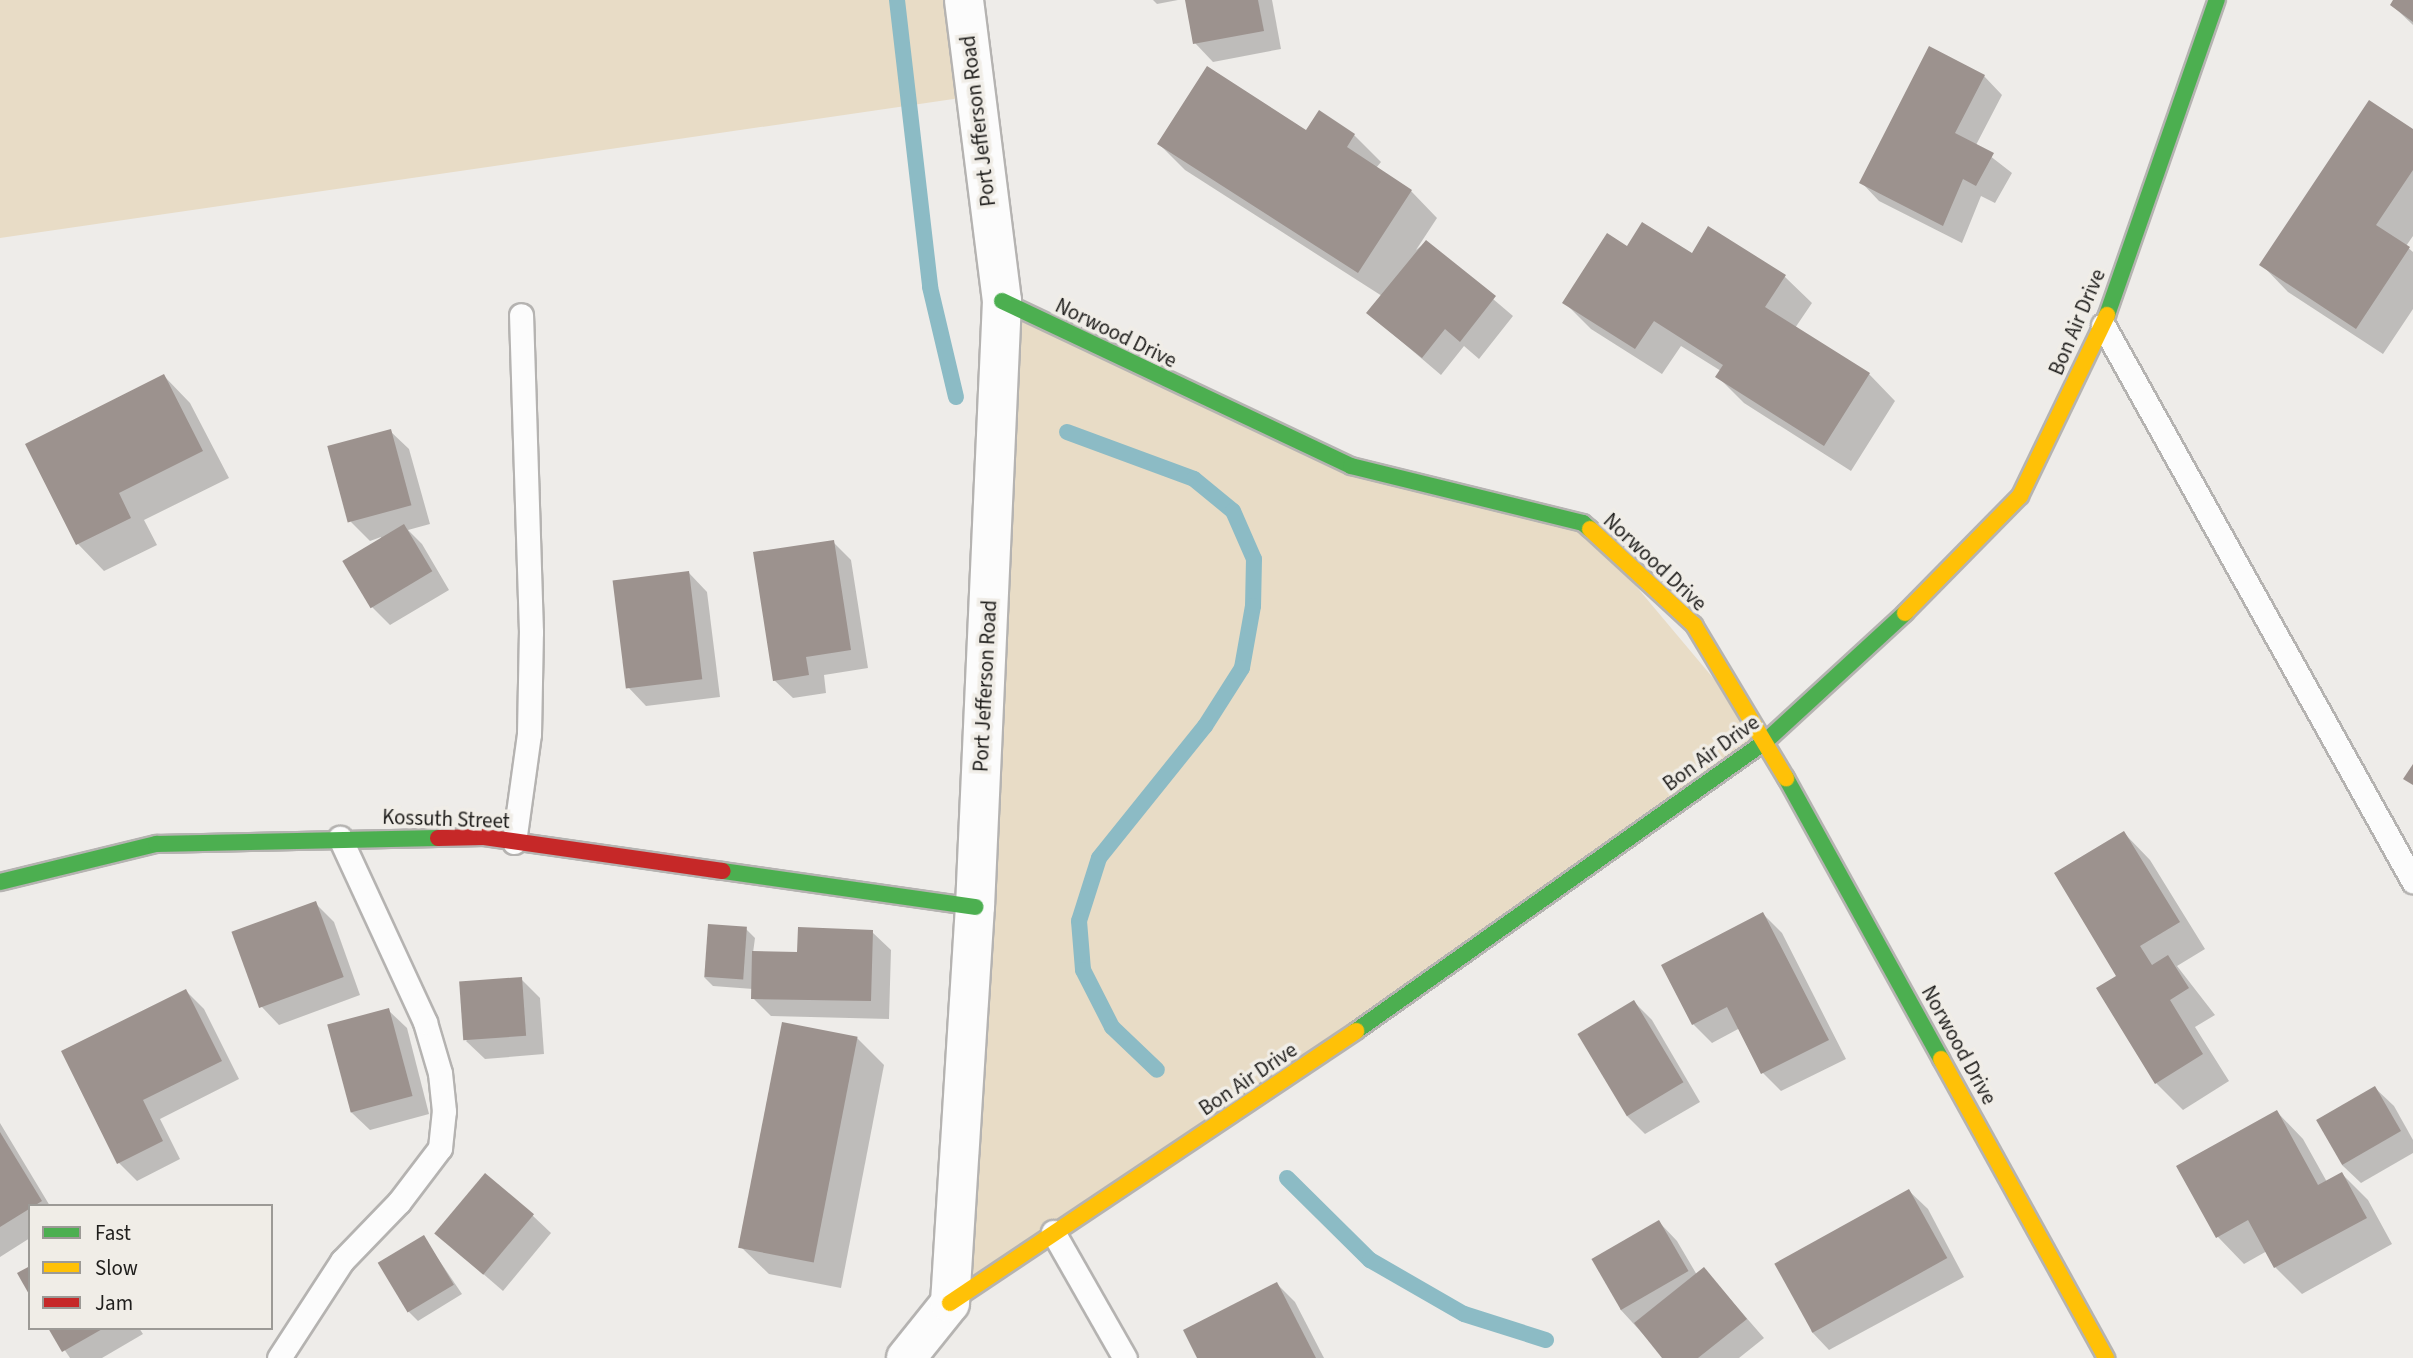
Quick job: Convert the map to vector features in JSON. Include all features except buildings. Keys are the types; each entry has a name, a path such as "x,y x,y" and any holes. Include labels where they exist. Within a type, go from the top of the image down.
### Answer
{"street":[{"name":"Port Jefferson Road","path":"950,1303 975,907 1002,302 964,0"},
{"name":"Bon Air Drive","path":"950,1303 1053,1232 1278,1086 1766,741 1932,589 2020,496 2103,325 2217,0"},
{"name":"Norwood Drive","path":"1002,302 1351,466 1583,523 1694,625 1766,741 2106,1358"},
{"name":"Kossuth Street","path":"0,882 156,844 484,837 975,907"},
{"path":"906,1358 950,1303"}],"lane":[{"path":"514,842 529,734 531,632 521,314"},
{"path":"2103,325 2413,881"},
{"path":"279,1358 342,1261 399,1202 440,1148 444,1111 440,1073 425,1022 340,838"},
{"path":"1053,1232 1125,1358"}],"shaded area":[{"path":"0,0 964,0 974,96 0,238"},
{"path":"1002,301 1351,466 1583,523 1766,741 950,1303"}],"waterway":[{"path":"897,0 930,287 956,397"},
{"path":"1067,432 1194,479 1233,511 1254,559 1253,606 1242,668 1205,726 1099,858 1079,921 1083,970 1112,1027 1157,1070"},
{"path":"1287,1178 1370,1260 1464,1314 1546,1340"}],"traffic: fast":[{"path":"2107,315 2217,0"},
{"path":"1002,301 1351,466 1583,523 1590,529"},
{"path":"1356,1031 1766,741 1905,613"},
{"path":"1786,778 1941,1059"},
{"path":"0,882 156,844 438,838"},
{"path":"723,871 975,907"}],"traffic: slow":[{"path":"1905,613 2020,496 2107,315"},
{"path":"1590,529 1694,625 1786,778"},
{"path":"950,1303 1356,1031"},
{"path":"1941,1059 2106,1358"}],"traffic: jam":[{"path":"438,838 484,837 723,871"}]}
